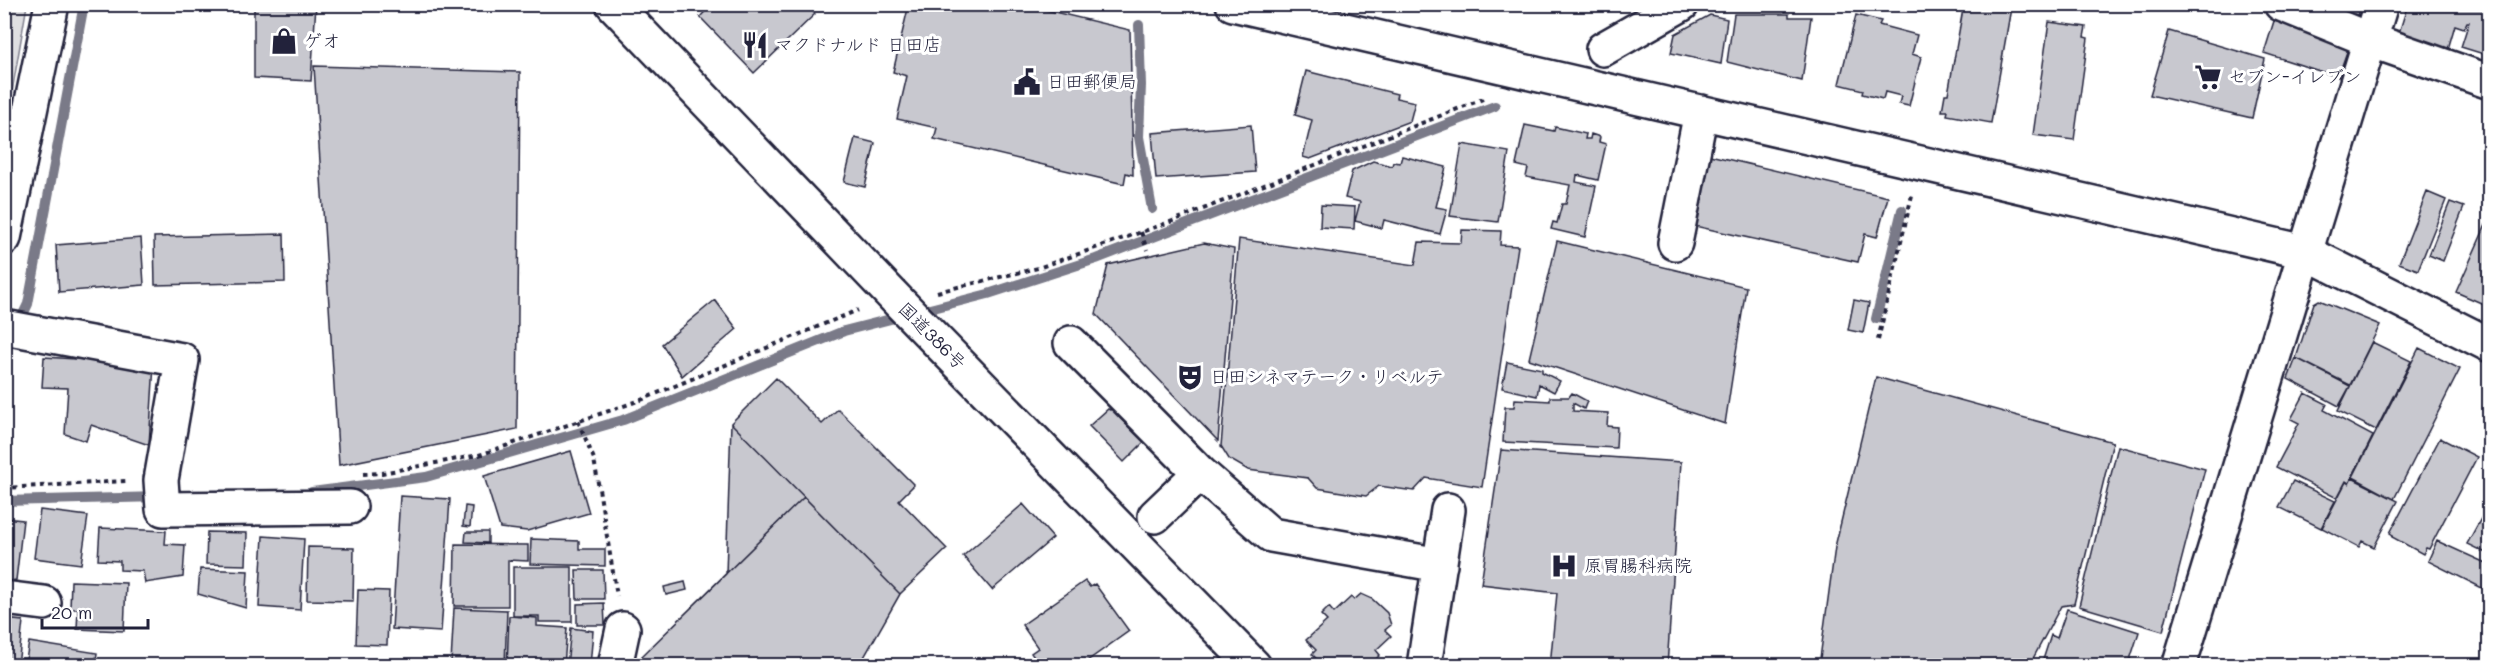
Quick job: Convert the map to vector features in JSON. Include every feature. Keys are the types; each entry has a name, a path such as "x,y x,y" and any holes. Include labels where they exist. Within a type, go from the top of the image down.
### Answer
{"main road":[{"path":"4,238 52,4"},
{"name":"国道386号","path":"613,4 897,301 1254,666"},
{"path":"1233,4 2305,252 2490,345"},
{"path":"1603,49 1682,4"},
{"path":"2281,4 2370,40 2490,82"},
{"path":"2179,666 2381,4"},
{"path":"1675,243 1701,112"},
{"path":"15,328 182,360 162,490 350,507"},
{"path":"1071,343 1200,473 1271,535 1440,566"},
{"path":"1155,516 1200,473"},
{"path":"1424,666 1448,510"},
{"path":"4,598 44,603"},
{"path":"615,666 623,629"}],"path":[{"path":"933,292 1038,268 1141,234 1492,95"},
{"path":"1878,340 1913,194"},
{"path":"1141,234 1147,250"},
{"path":"359,474 382,473 479,455 640,400 858,310"},
{"path":"578,422 592,454 623,629"},
{"path":"4,488 69,483 162,490"}],"shaded area":[{"path":"4,5 27,5 5,132"}],"building":[{"name":"ゲオ","path":"254,4 316,4 311,81 254,78"},
{"name":"マクドナルド 日田店","path":"712,4 807,4 815,14 754,73 700,17"},
{"path":"909,4 1021,4 1130,30 1133,175 1126,173 1124,184 934,139 937,128 897,119 907,76 893,72"},
{"path":"2337,4 2361,4 2357,15 2336,8"},
{"path":"2408,4 2490,4 2490,56 2461,47 2469,22 2464,28 2455,25 2448,49 2399,33"},
{"path":"2011,8 1991,123 1947,115 1948,111 1942,111 1945,94 1948,94 1963,9"},
{"path":"1734,14 1789,14 1789,17 1811,17 1802,81 1727,62"},
{"path":"1710,15 1727,19 1721,64 1671,53 1675,34"},
{"path":"1856,15 1881,21 1879,25 1917,35 1912,54 1921,57 1909,106 1899,104 1901,96 1885,92 1883,99 1862,94 1863,90 1839,84"},
{"path":"2274,21 2349,46 2338,77 2264,53"},
{"path":"2049,22 2086,27 2084,37 2088,38 2074,140 2033,135"},
{"name":"セブン-イレブン","path":"2169,31 2265,59 2252,118 2150,95"},
{"path":"314,66 520,72 517,429 339,465"},
{"path":"1306,71 1397,94 1396,98 1415,102 1410,121 1310,159 1303,157 1312,120 1295,115"},
{"path":"1251,125 1255,172 1156,179 1152,133"},
{"path":"1525,125 1554,131 1555,127 1586,134 1585,139 1590,139 1591,134 1600,137 1599,142 1606,144 1598,180 1577,175 1576,182 1596,186 1585,237 1551,229 1553,222 1557,223 1562,204 1566,204 1570,185 1526,177 1528,168 1516,165"},
{"path":"855,138 875,143 865,187 844,182"},
{"path":"1462,144 1509,152 1498,222 1450,216"},
{"path":"1697,152 1888,197 1877,237 1865,234 1858,262 1690,225"},
{"path":"1402,156 1446,167 1436,207 1447,209 1440,234 1384,220 1382,228 1355,221 1360,202 1345,198 1352,171 1373,161 1392,166 1393,162 1400,163"},
{"path":"2427,192 2446,200 2418,270 2399,263"},
{"path":"2450,202 2464,207 2443,261 2429,255"},
{"path":"1321,205 1355,207 1354,229 1320,227"},
{"path":"2490,216 2490,302 2488,306 2456,292"},
{"path":"1462,230 1501,231 1500,245 1518,246 1482,487 1426,478 1414,491 1379,486 1366,496 1317,488 1308,478 1248,470 1229,459 1221,446 1239,239 1415,265 1419,242 1461,243"},
{"path":"284,234 285,282 155,285 154,237"},
{"path":"141,238 144,285 59,292 56,245"},
{"path":"1557,241 1746,287 1725,424 1529,359"},
{"name":"日田シネマテーク・リベルテ","path":"1204,243 1234,249 1218,441 1096,314 1108,265"},
{"path":"715,300 737,329 682,376 662,344"},
{"path":"1854,300 1869,303 1863,333 1848,330"},
{"path":"2319,300 2380,325 2350,385 2296,358 2314,303"},
{"path":"2372,342 2411,361 2376,430 2338,411"},
{"path":"2419,348 2460,369 2394,499 2353,477"},
{"path":"44,357 154,364 149,445 91,425 86,441 65,434 68,388 42,387"},
{"path":"2296,358 2350,386 2339,406 2288,379"},
{"path":"1507,362 1542,369 1542,372 1560,381 1554,392 1539,384 1537,396 1502,388"},
{"path":"1876,377 2113,442 2074,604 2061,606 2029,666 1819,666 1835,547"},
{"path":"776,378 822,424 838,409 914,485 899,500 947,549 900,594 859,666 642,666 642,656 726,574 731,423"},
{"path":"776,378 822,424 838,409 914,485 899,500 947,549 900,594 731,423"},
{"path":"1572,393 1587,401 1584,409 1573,403 1573,411 1608,413 1607,426 1617,427 1616,448 1503,442 1505,407 1514,407 1515,399 1550,401 1550,397 1569,397"},
{"path":"2305,393 2327,404 2324,410 2373,436 2349,483 2346,481 2337,498 2276,467 2299,423 2291,419"},
{"path":"1113,407 1121,415 1119,417 1144,442 1124,462 1089,426"},
{"path":"2440,438 2477,457 2429,549 2426,548 2423,554 2392,537 2390,533"},
{"path":"2118,446 2205,469 2163,631 2079,606"},
{"path":"1501,450 1681,462 1667,666 1550,666 1557,593 1481,584"},
{"path":"571,451 589,513 527,531 500,528 484,476"},
{"path":"2352,478 2398,501 2374,547 2362,541 2359,547 2322,528 2346,482 2349,484"},
{"path":"2293,481 2335,501 2321,528 2279,507"},
{"path":"400,496 450,499 441,632 392,629"},
{"path":"804,497 900,594 859,666 642,666 642,656"},
{"path":"2490,502 2490,555 2467,544"},
{"path":"1023,504 1053,538 992,590 963,556"},
{"path":"465,506 472,507 470,527 463,526"},
{"path":"40,510 88,516 81,564 34,558"},
{"path":"4,518 23,520 16,580 4,582"},
{"path":"100,528 166,531 165,544 185,545 183,577 145,583 143,571 120,570 120,561 98,560"},
{"path":"207,532 247,533 246,565 206,564"},
{"path":"466,532 488,532 488,543 465,542"},
{"path":"263,536 304,539 300,610 259,607"},
{"path":"531,539 579,541 579,549 605,549 605,566 530,564"},
{"path":"2437,541 2490,565 2490,592 2428,561"},
{"path":"455,544 528,545 528,561 508,560 508,606 454,606"},
{"path":"308,547 354,548 353,601 307,600"},
{"path":"513,567 572,567 572,622 539,622 539,616 513,616"},
{"path":"200,569 248,571 246,608 198,594"},
{"path":"576,570 603,570 604,599 577,599"},
{"path":"71,581 126,583 124,631 77,629 78,609 70,609"},
{"path":"1085,581 1090,587 1095,584 1129,631 1080,666 1066,666 1065,663 1061,666 1040,666 1031,653 1038,648 1022,625"},
{"path":"685,582 687,590 666,595 664,587"},
{"path":"358,590 389,591 387,645 356,644"},
{"path":"1361,594 1372,599 1387,613 1391,625 1385,630 1391,636 1376,650 1380,655 1369,666 1323,666 1312,654 1316,650 1306,640 1327,621 1321,615 1329,607 1334,613 1351,597 1354,600"},
{"path":"604,603 605,625 577,625 577,604"},
{"path":"454,608 507,610 505,665 451,663"},
{"path":"2067,609 2139,632 2128,666 2041,666 2051,635 2057,638"},
{"path":"509,616 537,618 537,626 567,628 564,666 507,666"},
{"path":"4,619 23,621 18,666 4,666"},
{"path":"571,628 593,631 590,666 567,666"},
{"path":"29,642 97,653 95,666 25,666"},
{"path":"146,660 160,666 144,666"}],"waterway":[{"path":"4,354 28,304 84,4"},
{"path":"1139,25 1141,85 1139,137 1152,209"},
{"path":"312,492 426,477 623,420 844,331 988,294 1096,259 1495,106"},
{"path":"1876,319 1902,210"},
{"path":"4,501 159,497"}],"place":[{"name":"ゲオ","path":"284,41"},
{"name":"マクドナルド 日田店","path":"755,45"},
{"name":"セブン-イレブン","path":"2208,77"},
{"name":"日田郵便局","path":"1027,82"},
{"name":"日田シネマテーク・リベルテ","path":"1190,377"},
{"name":"原胃腸科病院","path":"1564,566"}]}
